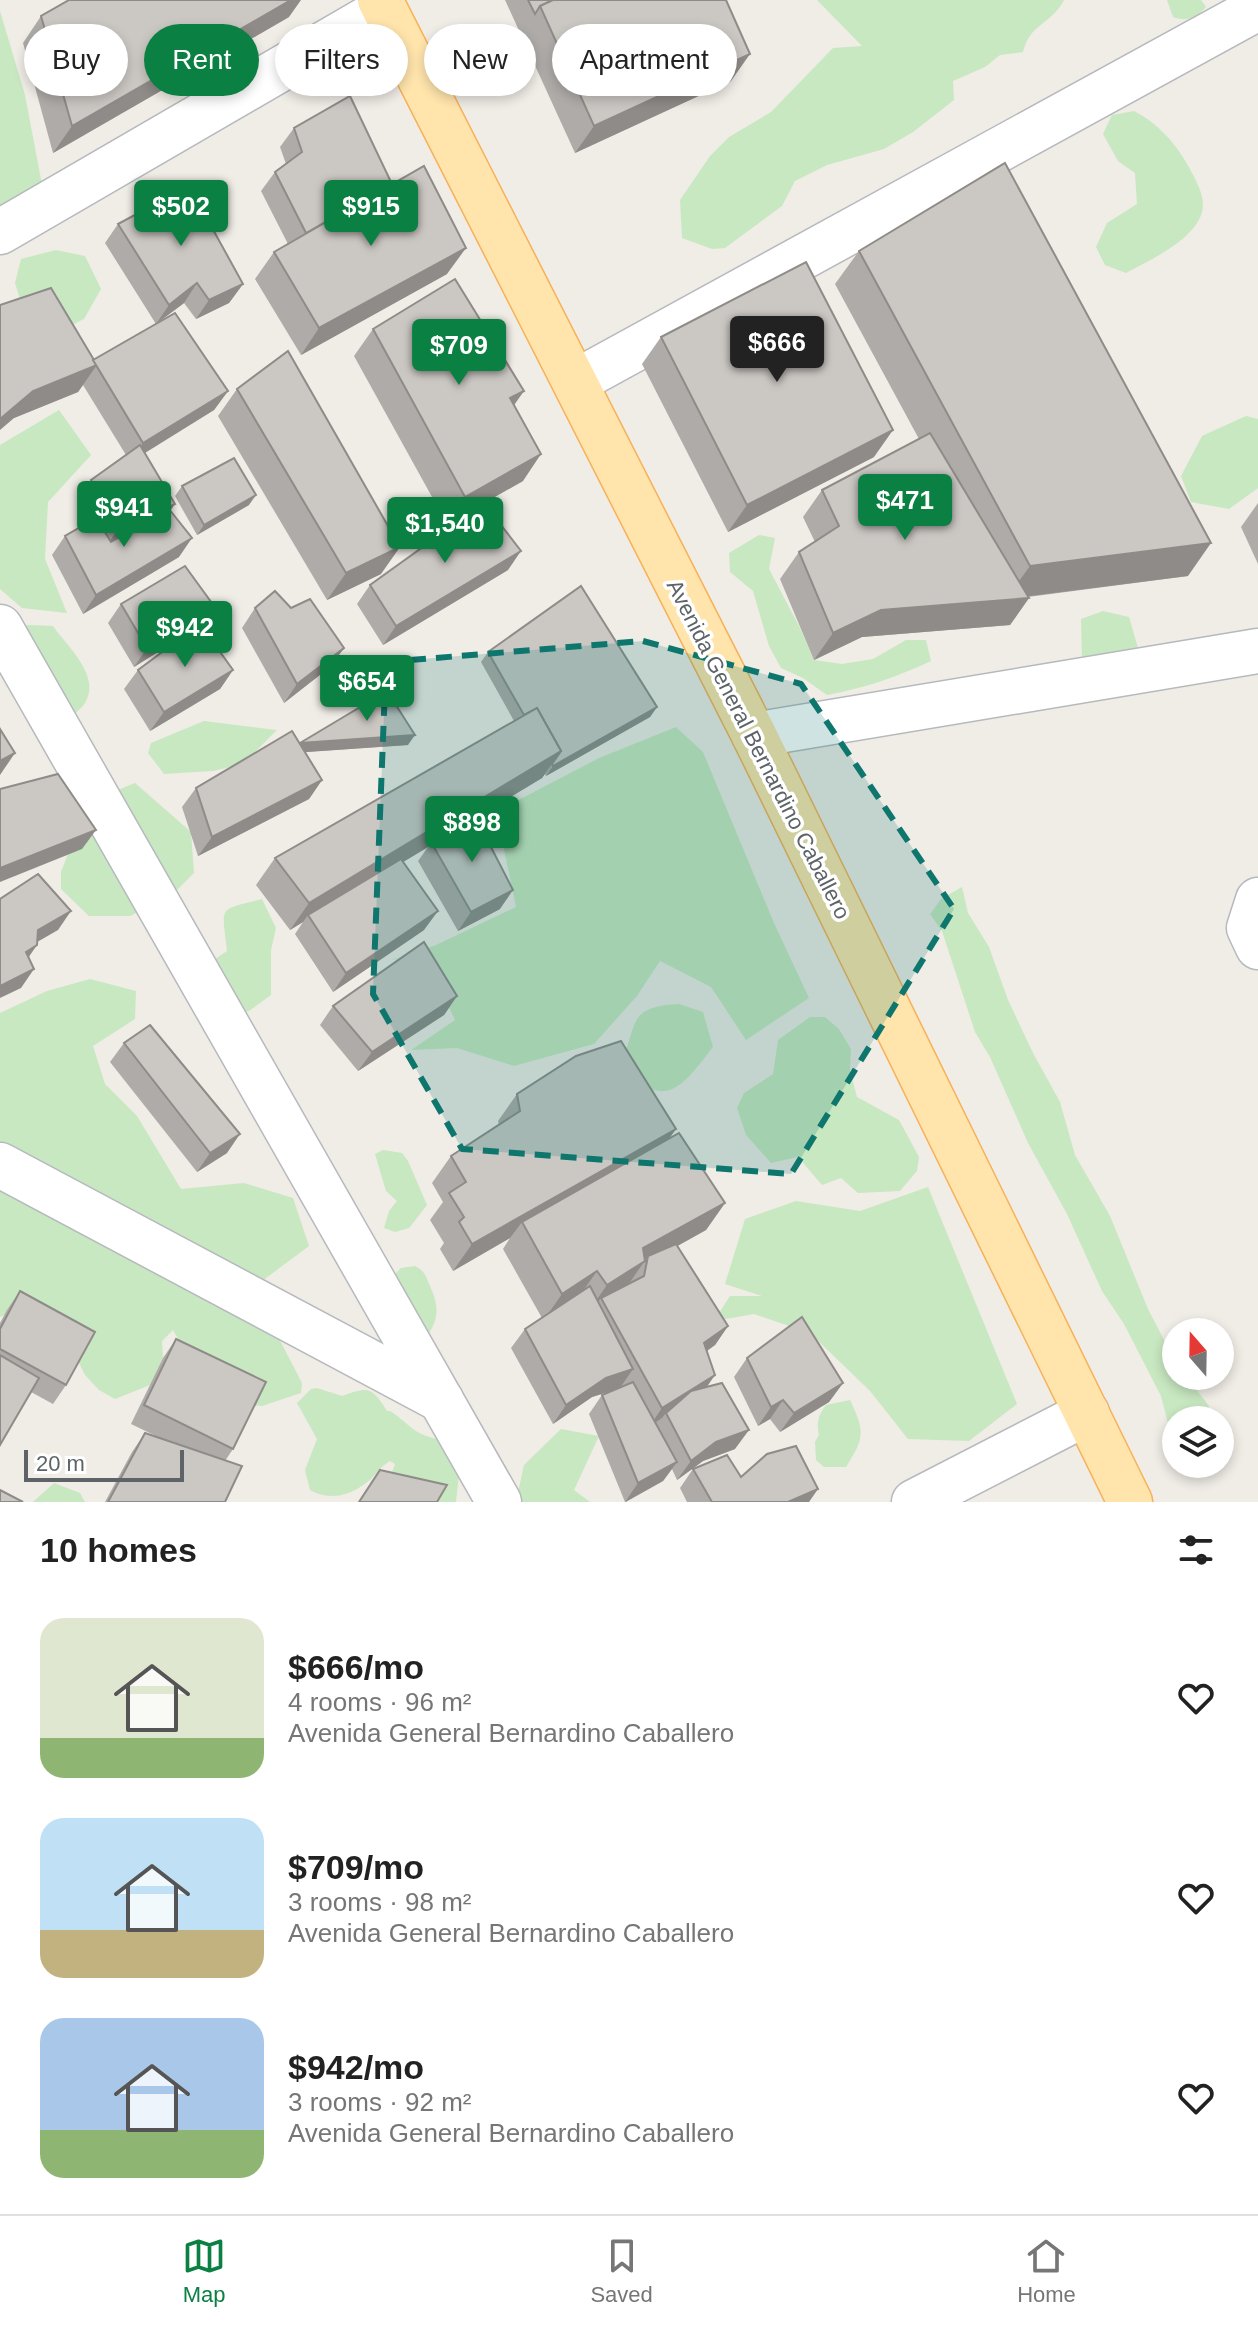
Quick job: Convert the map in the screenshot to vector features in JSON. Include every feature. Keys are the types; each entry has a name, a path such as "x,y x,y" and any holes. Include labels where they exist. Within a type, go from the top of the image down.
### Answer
{"main road":[{"name":"Avenida General Bernardino Caballero","path":"382,4 754,735 1130,1502"}],"street":[{"path":"0,232 382,4"},
{"path":"575,382 1258,8"},
{"path":"0,627 499,1502"},
{"path":"754,735 1258,651"},
{"path":"1258,900 1249,928 1258,947"},
{"path":"0,1165 441,1400"},
{"path":"914,1502 1087,1413"}],"highlighted area":[{"path":"643,641 801,684 954,909 791,1174 462,1149 373,994 386,662"}],"green space":[{"path":"817,0 1064,0 1031,35 1023,52 1000,55 985,67 953,81 954,100 913,132 884,149 827,165 795,181 782,206 725,248 712,249 682,238 680,200 710,156 729,137 771,112 833,48 862,46"},
{"path":"1167,0 1201,0 1206,7 1199,14 1183,19 1173,17"},
{"path":"0,11 25,96 43,190 0,208"},
{"path":"1134,111 1164,133 1176,148 1197,183 1203,205 1200,217 1185,237 1126,273 1105,265 1096,247 1107,223 1137,204 1135,173 1118,161 1103,134 1112,115"},
{"path":"56,250 85,256 101,289 84,319 62,330 23,309 15,283 21,259"},
{"path":"59,410 91,455 48,502 45,559 67,613 22,608 0,589 0,445"},
{"path":"1246,416 1258,419 1258,488 1229,509 1191,502 1181,476 1202,436"},
{"path":"759,535 775,538 769,569 814,660 842,664 873,659 906,640 926,640 931,661 880,681 827,695 803,678 781,668 769,646 753,591 730,572 729,553"},
{"path":"1103,611 1129,617 1138,648 1130,658 1082,659 1081,619"},
{"path":"53,626 86,672 89,693 83,705 67,721 17,627"},
{"path":"204,721 277,730 243,764 213,771 164,774 148,753 151,743"},
{"path":"676,727 703,752 774,923 809,998 746,1040 711,987 660,961 637,996 594,1044 514,1066 457,1048 411,1050 455,1020 425,957 392,960 436,945 516,907 502,840 505,807 599,758"},
{"path":"135,783 191,832 194,873 171,896 130,916 89,916 61,889 61,872 88,802"},
{"path":"962,887 968,913 989,947 1008,1000 1060,1102 1075,1155 1110,1216 1162,1336 1162,1390 1197,1390 1209,1406 1164,1406 1124,1324 1102,1291 1067,1214 1028,1143 990,1057 975,1032 942,931 930,914 941,899"},
{"path":"262,899 276,928 271,950 271,995 249,1011 237,1014 212,961 227,951 226,912 230,908"},
{"path":"90,979 136,991 135,1019 93,1046 105,1084 137,1116 181,1189 244,1183 293,1198 309,1246 262,1281 70,1177 0,1152 0,1013 47,991"},
{"path":"679,1004 703,1012 713,1047 680,1084 670,1090 648,1088 618,1065 640,1015 661,1006"},
{"path":"810,1017 825,1017 839,1029 851,1049 850,1070 857,1097 899,1120 919,1157 917,1171 900,1191 858,1193 841,1178 822,1185 798,1157 771,1163 746,1135 737,1108 744,1093 773,1074 778,1040"},
{"path":"383,1150 402,1153 427,1205 409,1228 395,1232 384,1228 389,1211 397,1201 386,1191 375,1154"},
{"path":"0,1181 197,1281 240,1319 273,1327 302,1383 301,1393 262,1406 250,1405 199,1376 173,1330 162,1341 163,1358 150,1385 115,1399 99,1390 85,1375 74,1353 5,1315 0,1317"},
{"path":"928,1187 1017,1404 969,1441 908,1439 870,1391 810,1333 754,1314 714,1321 730,1296 762,1296 725,1284 745,1219 796,1201 860,1211"},
{"path":"415,1266 425,1274 435,1301 435,1321 423,1341 433,1340 439,1360 441,1400 387,1282 401,1268"},
{"path":"311,1389 342,1396 369,1391 387,1411 416,1431 454,1442 460,1464 456,1502 393,1502 388,1484 395,1464 390,1461 366,1483 346,1494 332,1496 310,1490 305,1470 317,1439 297,1403"},
{"path":"850,1400 860,1427 860,1441 846,1467 824,1467 816,1460 815,1442 819,1435 820,1415 826,1405"},
{"path":"561,1429 599,1436 574,1490 590,1502 516,1502 524,1465"},
{"path":"54,1483 80,1493 85,1502 33,1502"}],"building":[{"path":"69,0 291,0 249,24 144,24 144,85 128,94 128,24 43,24 41,16"},
{"path":"528,0 553,0 540,6 535,14"},
{"path":"553,0 726,0 737,24 552,24 552,33 540,6"},
{"path":"737,25 750,54 737,60"},
{"path":"64,96 124,96 72,126"},
{"path":"350,96 392,184 306,233 275,172 302,152 294,128"},
{"path":"580,96 659,96 594,126"},
{"path":"1005,163 1211,543 1030,566 859,251"},
{"path":"424,166 466,248 319,328 274,252"},
{"path":"189,186 243,284 209,300 197,283 169,305 118,224"},
{"path":"806,262 893,430 747,505 661,337"},
{"path":"455,279 524,391 510,398 541,454 465,497 373,329"},
{"path":"51,288 97,365 33,391 0,419 0,305"},
{"path":"175,313 228,391 143,443 93,360"},
{"path":"288,351 400,547 346,573 237,389"},
{"path":"930,433 1029,598 881,610 833,633 799,552 839,526 822,490"},
{"path":"140,445 175,504 117,531 91,480"},
{"path":"234,458 256,495 204,525 182,486"},
{"path":"484,503 521,551 396,626 370,585"},
{"path":"169,509 192,538 96,595 65,536 96,518 111,542"},
{"path":"185,566 214,606 147,648 121,604"},
{"path":"581,586 657,707 553,766 561,751 537,708 524,715 488,652"},
{"path":"275,591 291,608 310,599 344,648 297,684 255,608"},
{"path":"200,624 233,670 164,712 138,670"},
{"path":"387,691 415,735 300,743"},
{"path":"537,708 561,751 309,903 275,858"},
{"path":"0,729 15,753 0,761"},
{"path":"292,731 322,780 212,837 196,788"},
{"path":"58,774 96,830 0,868 0,789"},
{"path":"474,814 513,890 471,912 431,842"},
{"path":"401,859 438,911 346,973 308,915"},
{"path":"38,874 71,911 38,930 37,945 26,952 34,969 0,986 0,899"},
{"path":"424,942 457,996 372,1052 333,1006"},
{"path":"150,1025 240,1134 210,1153 124,1043"},
{"path":"621,1041 676,1129 472,1244 459,1222 464,1217 449,1193 466,1182 451,1156 520,1111 517,1094 576,1056"},
{"path":"679,1133 725,1203 643,1248 645,1261 607,1285 597,1271 562,1294 522,1222"},
{"path":"676,1244 728,1326 704,1343 715,1375 662,1408 601,1298 644,1276 648,1256"},
{"path":"590,1286 633,1369 606,1378 566,1405 525,1329"},
{"path":"20,1291 95,1332 66,1385 0,1349 0,1329"},
{"path":"802,1317 843,1383 794,1413 783,1400 771,1407 747,1358"},
{"path":"176,1339 266,1382 233,1449 144,1405"},
{"path":"0,1355 39,1378 0,1445"},
{"path":"633,1382 677,1462 638,1483 602,1395"},
{"path":"722,1383 749,1430 716,1442 691,1461 666,1413 691,1391"},
{"path":"145,1433 242,1466 225,1502 108,1502"},
{"path":"796,1446 818,1489 788,1502 712,1502 693,1469 727,1455 741,1477 767,1454"},
{"path":"380,1470 447,1485 437,1502 359,1502"},
{"path":"0,1490 23,1502 0,1502"}]}
